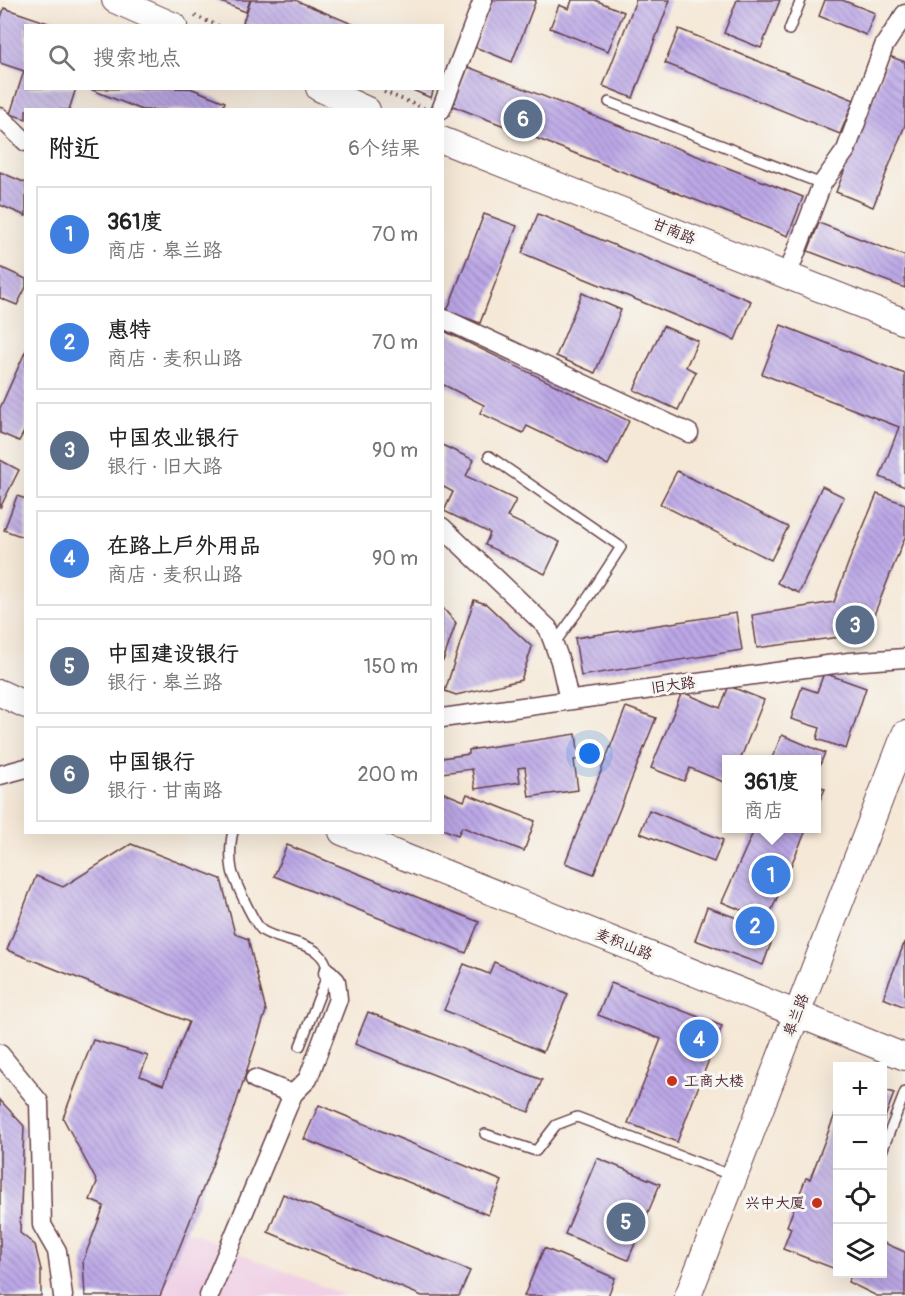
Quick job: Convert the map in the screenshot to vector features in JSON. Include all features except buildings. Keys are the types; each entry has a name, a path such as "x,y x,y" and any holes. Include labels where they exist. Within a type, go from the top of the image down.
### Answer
{"street":[{"path":"116,0 170,24"},
{"path":"442,108 483,0"},
{"path":"787,276 822,184 846,150 884,46 905,14"},
{"path":"323,90 363,108"},
{"path":"0,117 24,140"},
{"name":"甘南路","path":"444,141 905,322"},
{"path":"444,319 689,433"},
{"path":"444,528 548,628 569,700"},
{"name":"旧大路","path":"444,718 849,662 905,658"},
{"path":"0,694 24,704"},
{"path":"0,694 24,710"},
{"name":"皋兰路","path":"688,1296 905,734"},
{"path":"0,776 24,769"},
{"path":"0,776 24,773"},
{"name":"麦积山路","path":"347,834 905,1056"},
{"path":"357,834 384,849"},
{"path":"209,1296 293,1094 308,1079 338,999 336,981 328,973"},
{"path":"0,1054 39,1102 42,1225 57,1251 63,1296"},
{"path":"255,1079 293,1094"}],"lane":[{"path":"789,30 801,0"},
{"path":"609,102 822,184"},
{"path":"489,456 621,547 590,596 554,644"},
{"path":"234,834 231,869 254,922 262,931 319,952 327,962 328,973 300,1046"},
{"path":"887,1138 905,1092"},
{"path":"485,1134 536,1150 556,1125 577,1117 733,1176"}],"path":[{"path":"380,90 422,108"}],"shaded area":[{"path":"185,1230 239,1253 347,1296 157,1296"}],"place":[{"name":"中国银行","path":"523,119"},
{"name":"中国农业银行","path":"855,625"},
{"name":"361度","path":"771,875"},
{"name":"惠特","path":"755,926"},
{"name":"在路上户外用品","path":"699,1039"},
{"name":"工商大楼","path":"672,1081"},
{"name":"兴中大厦","path":"817,1203"},
{"name":"中国建设银行","path":"626,1222"}]}
